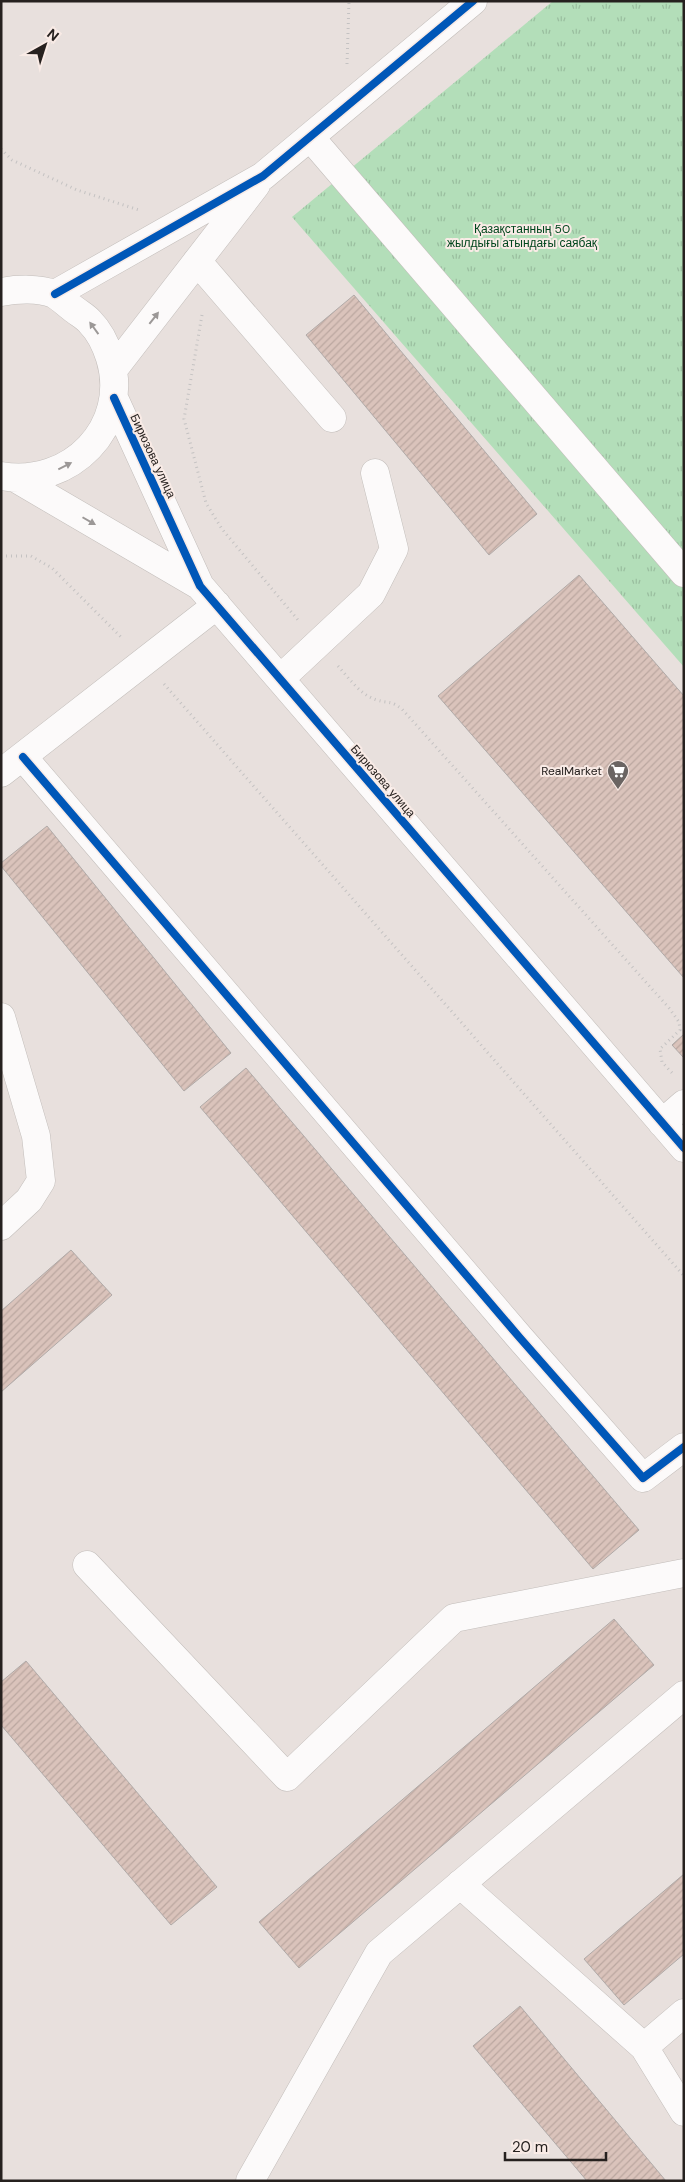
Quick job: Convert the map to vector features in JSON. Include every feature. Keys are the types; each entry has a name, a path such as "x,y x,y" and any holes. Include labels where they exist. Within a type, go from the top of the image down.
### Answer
{"street":[{"path":"1,292 46,292 263,176 473,1"},
{"path":"310,137 684,572"},
{"path":"114,370 263,176"},
{"path":"198,261 332,418"},
{"path":"1,278 46,292"},
{"name":"Бирюзова улица","path":"9,477 44,476 70,465 91,447 106,424 114,398 114,370 106,344 90,322 46,292"},
{"name":"Бирюзова улица","path":"114,398 209,596 684,1148"},
{"path":"280,679 319,645 371,594 394,549 374,473"},
{"name":"Бирюзова улица","path":"9,477 209,596"},
{"path":"1,773 144,662 209,596"},
{"path":"23,757 520,1338 643,1478 684,1447"},
{"path":"1,1017 36,1136 41,1181 29,1200 1,1226"},
{"path":"662,1122 681,1092"},
{"path":"87,1565 287,1777 454,1618 684,1573"},
{"path":"250,2181 379,1953 684,1695"},
{"path":"460,1884 644,2047 684,2112"},
{"path":"644,2047 684,2013"}],"path":[{"path":"341,70 348,63 349,1"},
{"path":"1,149 12,160 77,190 138,210 147,206"},
{"path":"218,284 205,299 184,418 206,503 222,529 319,645 361,691 376,700 393,702 402,710 670,1008 679,1022 680,1030 660,1049 662,1062 681,1092"},
{"path":"1,556 31,556 52,568 144,662 684,1276"}],"green space":[{"name":"Қазақстанның 50 жылдығы атындағы саябақ","path":"553,1 684,1 684,667 292,217"}],"building":[{"path":"354,295 537,514 489,555 306,335"},
{"path":"579,575 684,696 684,978 438,696"},
{"path":"47,826 231,1053 184,1091 1,866 1,863"},
{"path":"684,1034 684,1058 672,1045"},
{"path":"246,1068 639,1530 593,1569 200,1107"},
{"path":"71,1250 112,1295 1,1392 1,1311"},
{"path":"614,1619 654,1665 299,1968 259,1922"},
{"path":"26,1661 217,1887 171,1925 1,1725 1,1682"},
{"path":"684,1874 684,1954 624,2005 584,1959"},
{"path":"520,2006 666,2181 587,2181 473,2046"}],"cycle path":[{"path":"55,294 263,176 473,1"},
{"path":"114,398 200,586 684,1148"},
{"path":"23,757 520,1338 643,1478 684,1447"}],"place":[{"name":"RealMarket","path":"618,790"}]}
